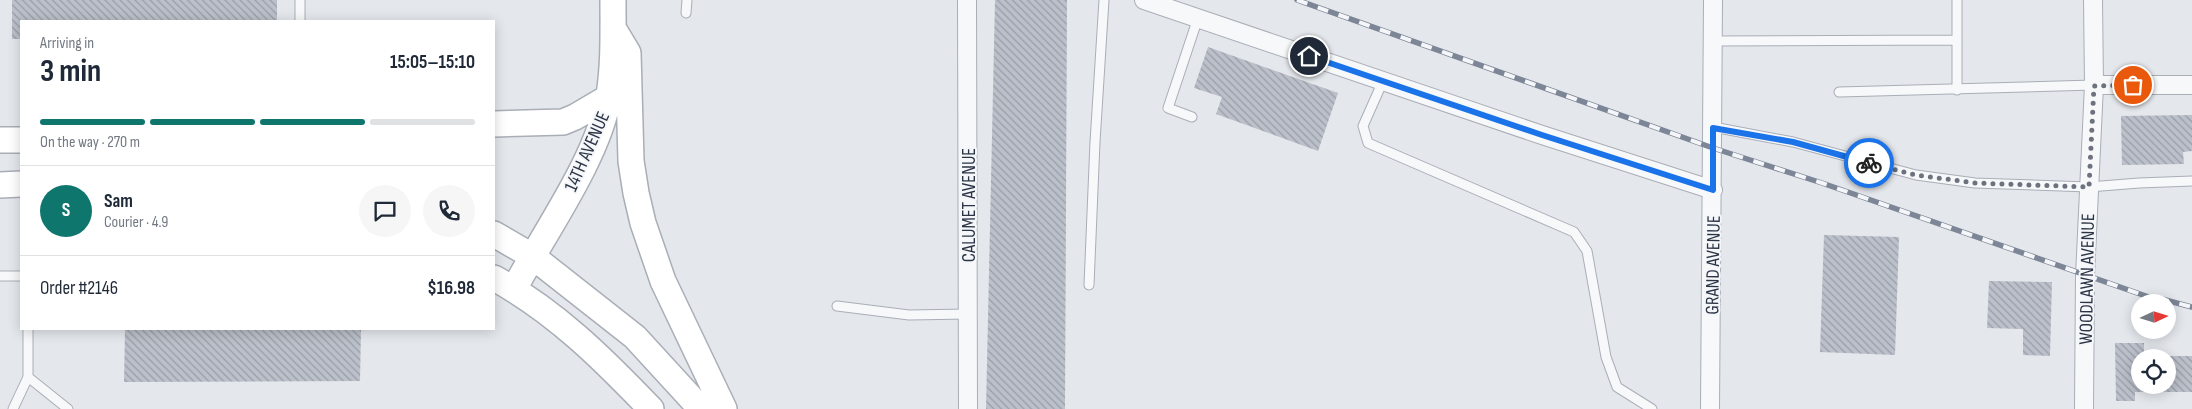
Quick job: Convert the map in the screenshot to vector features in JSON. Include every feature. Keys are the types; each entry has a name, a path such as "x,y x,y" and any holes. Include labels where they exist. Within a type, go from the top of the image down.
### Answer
{"main road":[{"name":"14TH AVENUE","path":"504,283 532,256 582,169 596,135 609,97 614,0"},
{"path":"613,28 628,53 631,161 643,223 663,282 724,409"},
{"path":"495,124 563,122 609,97"},
{"path":"0,140 20,140"},
{"path":"0,185 20,184"},
{"path":"495,235 532,256 635,337 701,409"},
{"path":"504,283 569,329 611,368 650,409"}],"street":[{"name":"CALUMET AVENUE","path":"967,0 968,409"},
{"path":"1144,0 1713,190"},
{"name":"GRAND AVENUE","path":"1710,409 1713,190 1712,0"},
{"name":"WOODLAWN AVENUE","path":"2084,409 2085,276 2094,86 2093,0"},
{"path":"2094,86 2192,85"}],"lane":[{"path":"300,0 300,20"},
{"path":"686,13 687,0"},
{"path":"1089,284 1104,0"},
{"path":"1957,0 1957,90"},
{"path":"1192,117 1168,108 1198,18"},
{"path":"1712,41 1957,40"},
{"path":"1383,81 1363,126 1368,143 1574,232 1587,250 1606,357 1618,387 1652,409"},
{"path":"1839,92 2094,86"},
{"path":"1713,128 1793,142 1916,175 1975,183 2089,187 2139,183 2192,182"},
{"path":"0,276 20,276"},
{"path":"837,306 908,315 968,314"},
{"path":"13,409 28,377 28,330"},
{"path":"28,377 68,409"}],"building":[{"path":"12,0 277,0 277,20 20,20 20,39 12,39"},
{"path":"995,0 1067,0 1065,409 986,409"},
{"path":"1208,47 1338,93 1318,151 1216,114 1222,97 1194,88"},
{"path":"2192,115 2192,151 2183,152 2184,164 2122,165 2121,116"},
{"path":"1824,235 1899,237 1895,355 1820,352"},
{"path":"1989,281 2052,282 2050,356 2023,355 2023,329 1987,328"},
{"path":"125,330 361,330 360,381 124,382"},
{"path":"2115,343 2144,343 2144,349 2131,349 2131,394 2135,394 2135,401 2116,401"},
{"path":"2176,356 2192,356 2192,392 2176,392"}],"railway":[{"path":"1297,0 1713,148 1822,183 2140,294"},
{"path":"2176,303 2192,307"}],"way so far":[{"path":"1869,163 1916,175 1975,183 2089,187 2094,86 2133,85"}],"route":[{"path":"1309,56 1542,135 1713,190 1713,128 1793,142 1869,163"}]}
